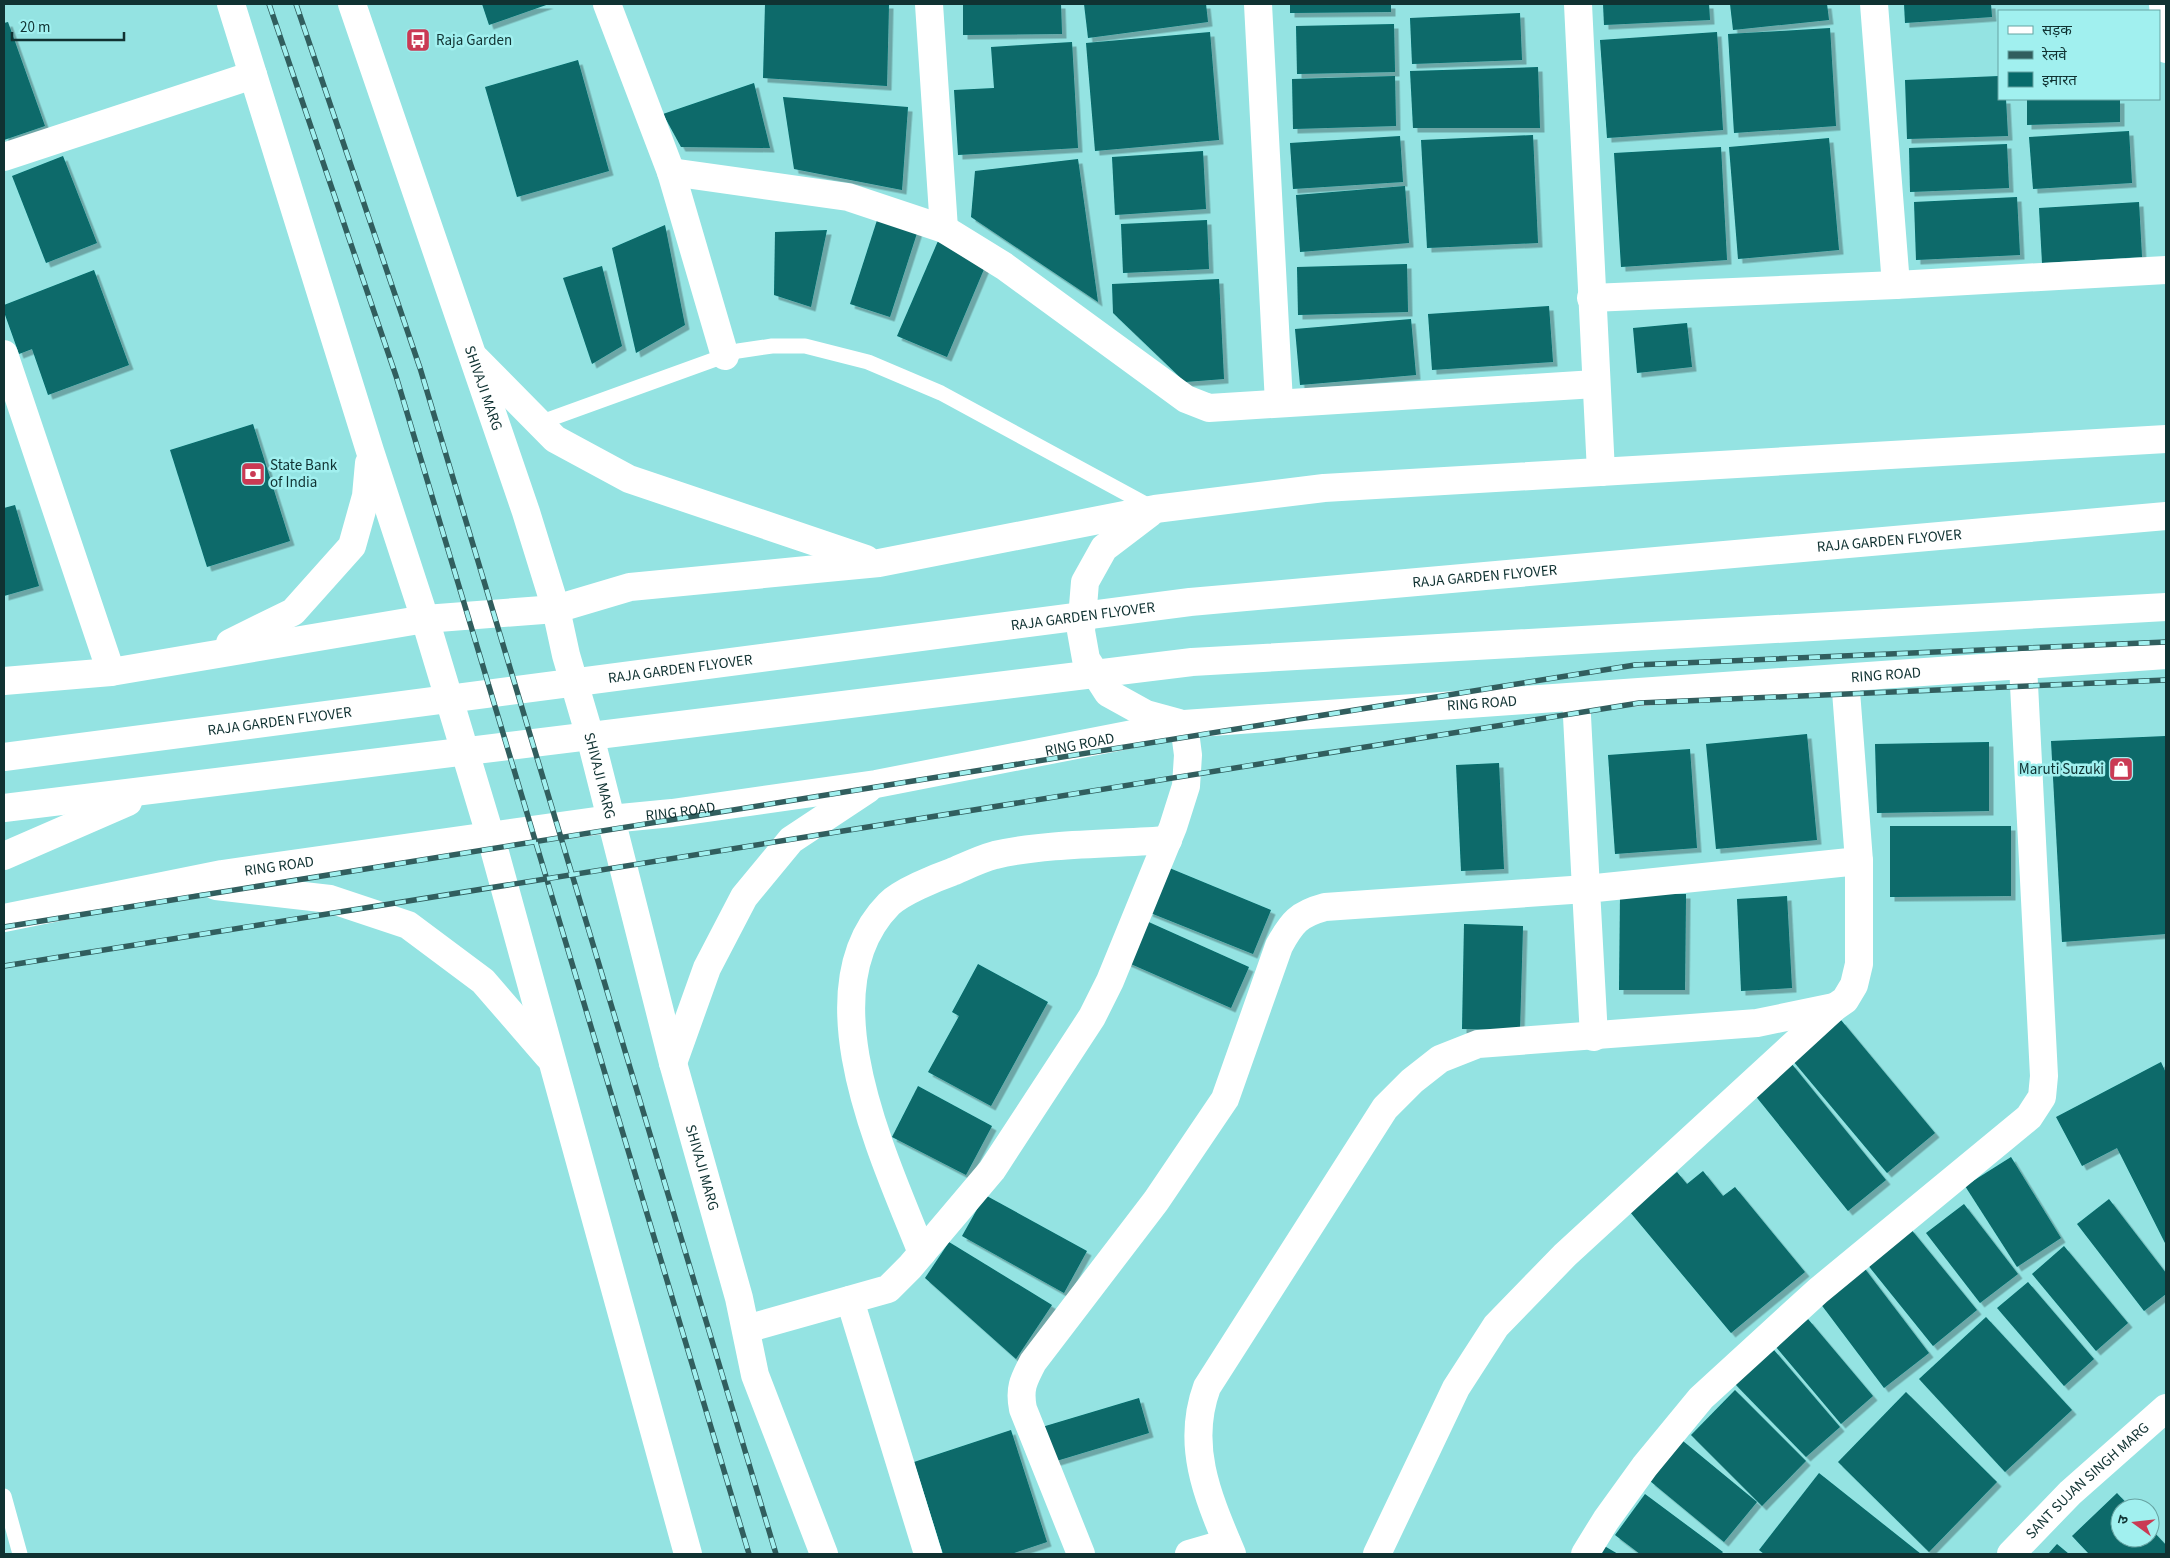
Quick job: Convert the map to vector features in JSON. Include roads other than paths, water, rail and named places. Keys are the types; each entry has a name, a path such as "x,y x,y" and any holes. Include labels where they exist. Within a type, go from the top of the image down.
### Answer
{"main road":[{"path":"231,4 492,838 688,1554"},
{"name":"SHIVAJI MARG","path":"352,4 472,354 556,609 566,655 590,740 673,1063 739,1298 755,1375 824,1554"},
{"path":"607,4 671,172 725,356"},
{"path":"929,4 944,229"},
{"path":"1258,4 1279,403"},
{"path":"1578,4 1595,384 1601,472"},
{"path":"1874,4 1896,285"},
{"path":"2162,4 2166,49"},
{"path":"4,157 253,75"},
{"path":"671,172 848,197 944,229 1004,266 1186,399 1209,408 1219,409 1279,403 1595,384"},
{"path":"1591,298 1896,285 2166,270"},
{"path":"4,354 111,672"},
{"path":"472,354 555,439 629,479 878,563"},
{"path":"4,681 111,672 425,619 556,609 630,588 878,563 1155,509 1324,488 2166,439"},
{"path":"201,657 294,612 352,546 366,496 370,451"},
{"path":"746,1329 888,1289 922,1253 992,1170 1092,1017 1110,981 1168,840 1186,786 1188,755 1184,724 1146,714 1108,693 1086,659 1081,631 1086,582 1104,548 1155,509"},
{"name":"RAJA GARDEN FLYOVER","path":"4,757 1190,602 2166,516"},
{"path":"4,808 1192,662 2166,607"},
{"name":"RING ROAD","path":"4,918 222,874 492,838 610,819 672,813 876,784 1184,724 2166,655"},
{"path":"1585,1554 1606,1520 1645,1466 1701,1398 1818,1291 2028,1117 2042,1097 2044,1076 2023,665"},
{"path":"1377,1554 1456,1388 1496,1326 1566,1255 1835,1007 1845,1000 1854,985 1859,964 1859,861 1846,678"},
{"path":"1576,697 1594,1037"},
{"path":"673,1063 707,968 744,897 791,840 876,784"},
{"path":"4,856 157,789"},
{"path":"922,1253 876,1135 856,1063 850,1006 860,946 889,904 929,881 994,855 1045,848 1168,840"},
{"path":"1081,1554 1023,1409 1020,1394 1024,1378 1033,1362 1156,1201 1225,1099 1280,946 1291,925 1307,911 1325,906 1586,889 1859,861"},
{"path":"183,883 330,899 408,925 483,981 552,1061"},
{"path":"1189,1554 1229,1549 1210,1502 1200,1456 1198,1416 1207,1387 1385,1108 1412,1081 1440,1059 1478,1044 1594,1037 1757,1023 1835,1007"},
{"path":"850,1300 928,1554"},
{"name":"SANT SUJAN SINGH MARG","path":"2011,1554 2070,1493 2166,1408"}],"lane":[{"path":"539,423 738,351 772,346 806,346 868,362 941,393 1155,509"},
{"path":"4,1496 20,1554"}],"railway":[{"path":"269,4 396,376 749,1554"},
{"path":"296,4 420,368 776,1554"},
{"path":"4,927 1635,665 2166,642"},
{"path":"4,966 1639,703 2166,680"}],"place":[{"name":"Raja Garden","path":"418,40"},
{"name":"State Bank of India","path":"253,474"},
{"name":"Maruti Suzuki","path":"2121,769"}]}
